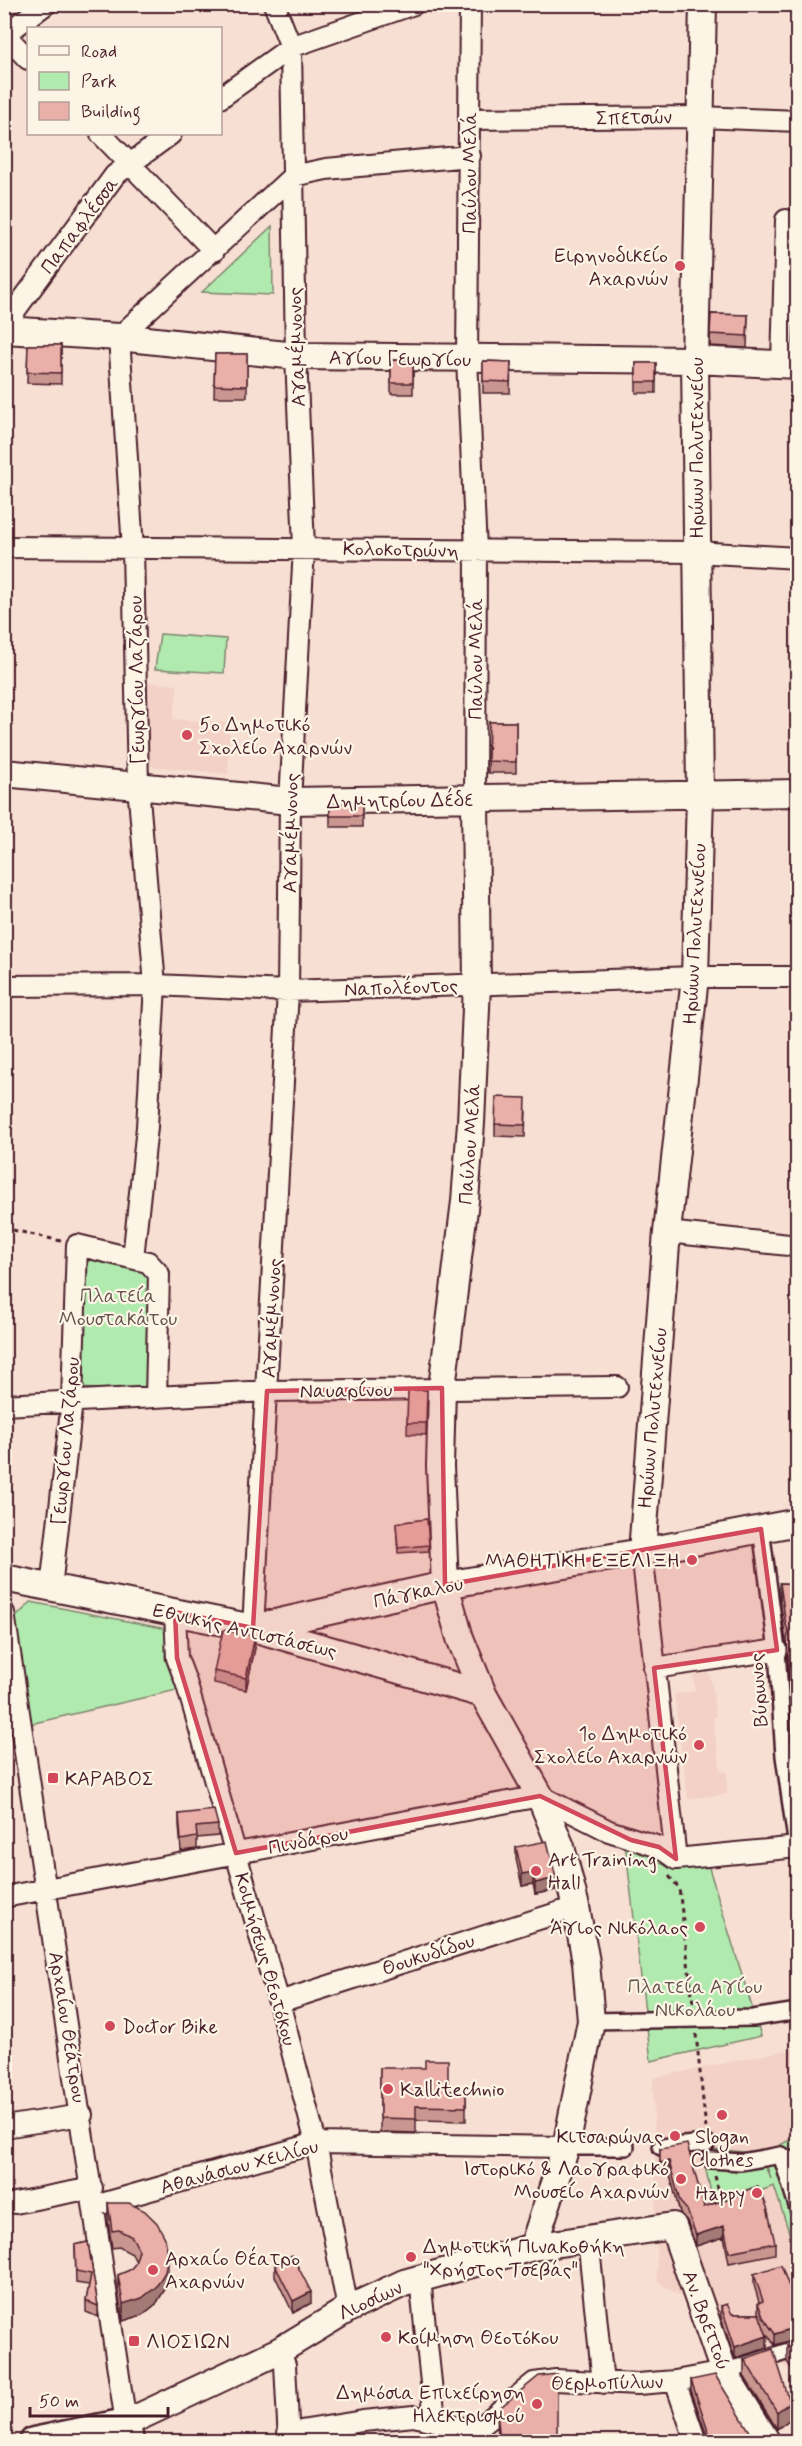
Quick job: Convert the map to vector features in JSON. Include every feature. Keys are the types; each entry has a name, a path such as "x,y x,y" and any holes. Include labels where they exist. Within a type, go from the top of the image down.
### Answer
{"main road":[{"name":"Λιοσίων","path":"34,2442 128,2432"}],"street":[{"path":"27,58 5,34 46,4"},
{"name":"Αγαμέμνονος","path":"252,1628 288,991 290,801 304,548 296,356 291,47 274,4"},
{"path":"222,97 291,47 414,4"},
{"name":"Παύλου Μελά","path":"470,4 467,358 476,550 477,985 471,1124 465,1201 442,1389 440,1466 445,1585 460,1638 483,1694 540,1796 561,1847 576,1906 586,1962 591,2021 566,2147 534,2247"},
{"name":"Ηρώων Πολυτεχνείου","path":"676,1859 642,1552 667,1232 695,977 700,795 695,360 703,4"},
{"name":"Σπετσών","path":"470,119 701,117 798,121"},
{"path":"102,135 214,251"},
{"name":"Παπαφλέσσα","path":"5,331 16,309 115,175 170,135"},
{"path":"119,337 292,176 326,169 470,156"},
{"path":"786,220 790,364"},
{"name":"Αγίου Γεωργίου","path":"5,331 119,337 296,356 695,360 790,364"},
{"name":"Γεωργίου Λαζάρου","path":"119,337 134,549 138,785 155,985 147,1127 134,1258"},
{"name":"Κολοκοτρώνη","path":"4,547 696,552 798,558"},
{"name":"Δημητρίου Δέδε","path":"4,773 290,801 798,793"},
{"name":"Ναπολέοντος","path":"4,986 155,985 288,991 695,977 798,977"},
{"path":"667,1232 798,1246"},
{"path":"77,1245 148,1262 159,1274 156,1397"},
{"name":"Γεωργίου Λαζάρου","path":"51,1588 72,1401 77,1245"},
{"name":"Ναυαρίνου","path":"4,1405 267,1391 617,1387"},
{"name":"Πάγκαλου","path":"252,1628 445,1585 642,1552 798,1522"},
{"name":"Βύρωνος","path":"761,1529 777,1650 784,1756 797,1847"},
{"name":"Εθνικής Αντιστάσεως","path":"6,1584 51,1588 252,1628 483,1694"},
{"name":"Κοιμήσεως Θεοτόκου","path":"175,1612 177,1658 186,1682 279,2002 316,2143 348,2309"},
{"name":"Αρχαίου Θεάτρου","path":"4,1613 14,1742 47,1889 128,2432"},
{"path":"654,1668 777,1650"},
{"path":"540,1796 609,1831 659,1847 676,1859 797,1847"},
{"name":"Πινδάρου","path":"4,1897 540,1796"},
{"name":"Θουκυδίδου","path":"279,2002 576,1906"},
{"path":"591,2021 753,2018 798,2011"},
{"path":"4,2127 82,2115"},
{"name":"Αθανάσιου Χειλίου","path":"15,2204 93,2197 316,2143 566,2147"},
{"path":"662,2147 707,2143"},
{"path":"566,2147 626,2147"},
{"path":"711,2160 741,2162 781,2155 798,2163"},
{"path":"781,2155 798,2209"},
{"name":"Λιοσίων","path":"128,2432 279,2351 348,2309 404,2283 534,2247 673,2226"},
{"name":"Αν. Βρεττού","path":"673,2226 724,2372 767,2442"},
{"path":"588,2238 603,2384"},
{"path":"420,2279 435,2420"},
{"name":"Θερμοπύλων","path":"288,2437 363,2421 414,2416 435,2420 476,2436 534,2383 556,2380 603,2384 675,2381 724,2372 798,2348"},
{"path":"279,2351 285,2365 288,2437"},
{"path":"675,2381 696,2442"}],"path":[{"path":"4,1228 77,1245"}],"highlighted area":[{"path":"442,1388 445,1585 761,1529 777,1650 654,1668 676,1859 659,1847 631,1840 540,1796 236,1853 177,1658 175,1612 253,1628 267,1391"}],"shaded area":[{"name":"5ο Δημοτικό Σχολείο Αχαρνών","path":"144,682 178,685 173,719 230,723 228,774 149,766 149,747 143,747"},
{"name":"1ο Δημοτικό Σχολείο Αχαρνών","path":"710,1673 716,1716 713,1719 721,1772 727,1772 727,1794 688,1799 674,1694 695,1691 693,1675"},
{"path":"797,2048 797,2375 657,2281 653,2078"}],"green space":[{"path":"272,226 273,295 202,292"},
{"path":"160,634 226,639 224,673 155,669"},
{"name":"Πλατεία Μουστακάτου","path":"84,1254 142,1268 157,1281 149,1391 77,1388"},
{"path":"31,1602 167,1629 165,1658 177,1690 30,1724 13,1620"},
{"name":"Πλατεία Αγίου Νικολάου","path":"625,1843 705,1855 761,2036 651,2061"},
{"path":"797,2136 797,2257 774,2186 738,2199 713,2202 701,2148 744,2152 745,2161 761,2159 771,2179 763,2154"}],"building":[{"path":"711,314 748,315 747,336 710,334"},
{"path":"28,345 61,345 61,373 27,372"},
{"path":"215,354 247,354 247,386 214,385"},
{"path":"391,360 413,361 413,383 391,383"},
{"path":"483,361 511,362 510,382 483,381"},
{"path":"636,363 656,363 656,382 636,382"},
{"path":"489,722 516,722 516,762 488,761"},
{"path":"362,803 362,816 330,816 330,804"},
{"path":"496,1097 526,1098 525,1125 495,1124"},
{"path":"408,1390 427,1390 426,1423 407,1423"},
{"path":"427,1519 429,1545 398,1548 396,1523"},
{"path":"798,1520 798,1563 797,1563 792,1521"},
{"path":"780,1583 798,1584 798,1701 791,1700 787,1639 789,1632"},
{"path":"223,1630 255,1636 246,1678 214,1671"},
{"path":"214,1810 218,1825 196,1827 197,1837 181,1840 179,1814"},
{"name":"Art Training Hall","path":"547,1841 556,1878 535,1883 533,1872 522,1874 516,1847"},
{"path":"425,2060 448,2060 448,2091 466,2091 466,2107 416,2106 416,2119 380,2118 380,2068 425,2068"},
{"path":"687,2144 704,2207 758,2186 767,2207 775,2243 729,2252 724,2226 696,2235 687,2210 680,2202 669,2161 660,2163 660,2149"},
{"path":"108,2203 129,2203 145,2211 157,2223 165,2238 168,2255 165,2272 156,2287 142,2298 123,2304 118,2275 130,2270 135,2264 139,2250 132,2237 119,2230 112,2231"},
{"path":"88,2242 98,2306 86,2301 91,2274 76,2271 75,2245"},
{"path":"292,2255 311,2292 293,2301 275,2265"},
{"path":"781,2265 798,2311 798,2328 775,2334 763,2317 758,2303 763,2301 754,2274"},
{"path":"727,2304 732,2314 759,2314 767,2336 735,2347 721,2306"},
{"path":"798,2341 798,2360 787,2345"},
{"path":"773,2349 790,2402 777,2412 744,2359"},
{"name":"Δημόσια Επιχείρηση Ηλεκτρισμού","path":"557,2374 557,2442 500,2442 497,2410 539,2376"},
{"path":"715,2375 752,2435 743,2442 705,2442 704,2440 708,2434 707,2427 691,2380"},
{"path":"798,2428 798,2442 776,2442"},
{"path":"103,2438 104,2442 87,2442"}],"place":[{"name":"Ειρηνοδικείο Αχαρνών","path":"680,266"},
{"name":"5ο Δημοτικό Σχολείο Αχαρνών","path":"187,735"},
{"name":"ΜΑΘΗΤΙΚΗ ΕΞΕΛΙΞΗ","path":"692,1560"},
{"name":"1ο Δημοτικό Σχολείο Αχαρνών","path":"699,1745"},
{"name":"ΚΑΡΑΒΟΣ","path":"53,1778"},
{"name":"Art Training Hall","path":"536,1871"},
{"name":"Άγιος Νικόλαος","path":"700,1927"},
{"name":"Doctor Bike","path":"110,2026"},
{"name":"Kallitechnio","path":"388,2089"},
{"name":"Slogan Clothes","path":"722,2115"},
{"name":"Κιτσαρώνας","path":"675,2136"},
{"name":"Ιστορικό & Λαογραφικό Μουσείο Αχαρνών","path":"681,2179"},
{"name":"Happy","path":"757,2193"},
{"name":"Δημοτική Πινακοθήκη \"Χρήστος Τσεβάς\"","path":"411,2257"},
{"name":"Αρχαίο Θέατρο Αχαρνών","path":"153,2270"},
{"name":"Κοίμηση Θεοτόκου","path":"386,2337"},
{"name":"ΛΙΟΣΙΩΝ","path":"134,2341"},
{"name":"Δημόσια Επιχείρηση Ηλεκτρισμού","path":"537,2404"}]}
